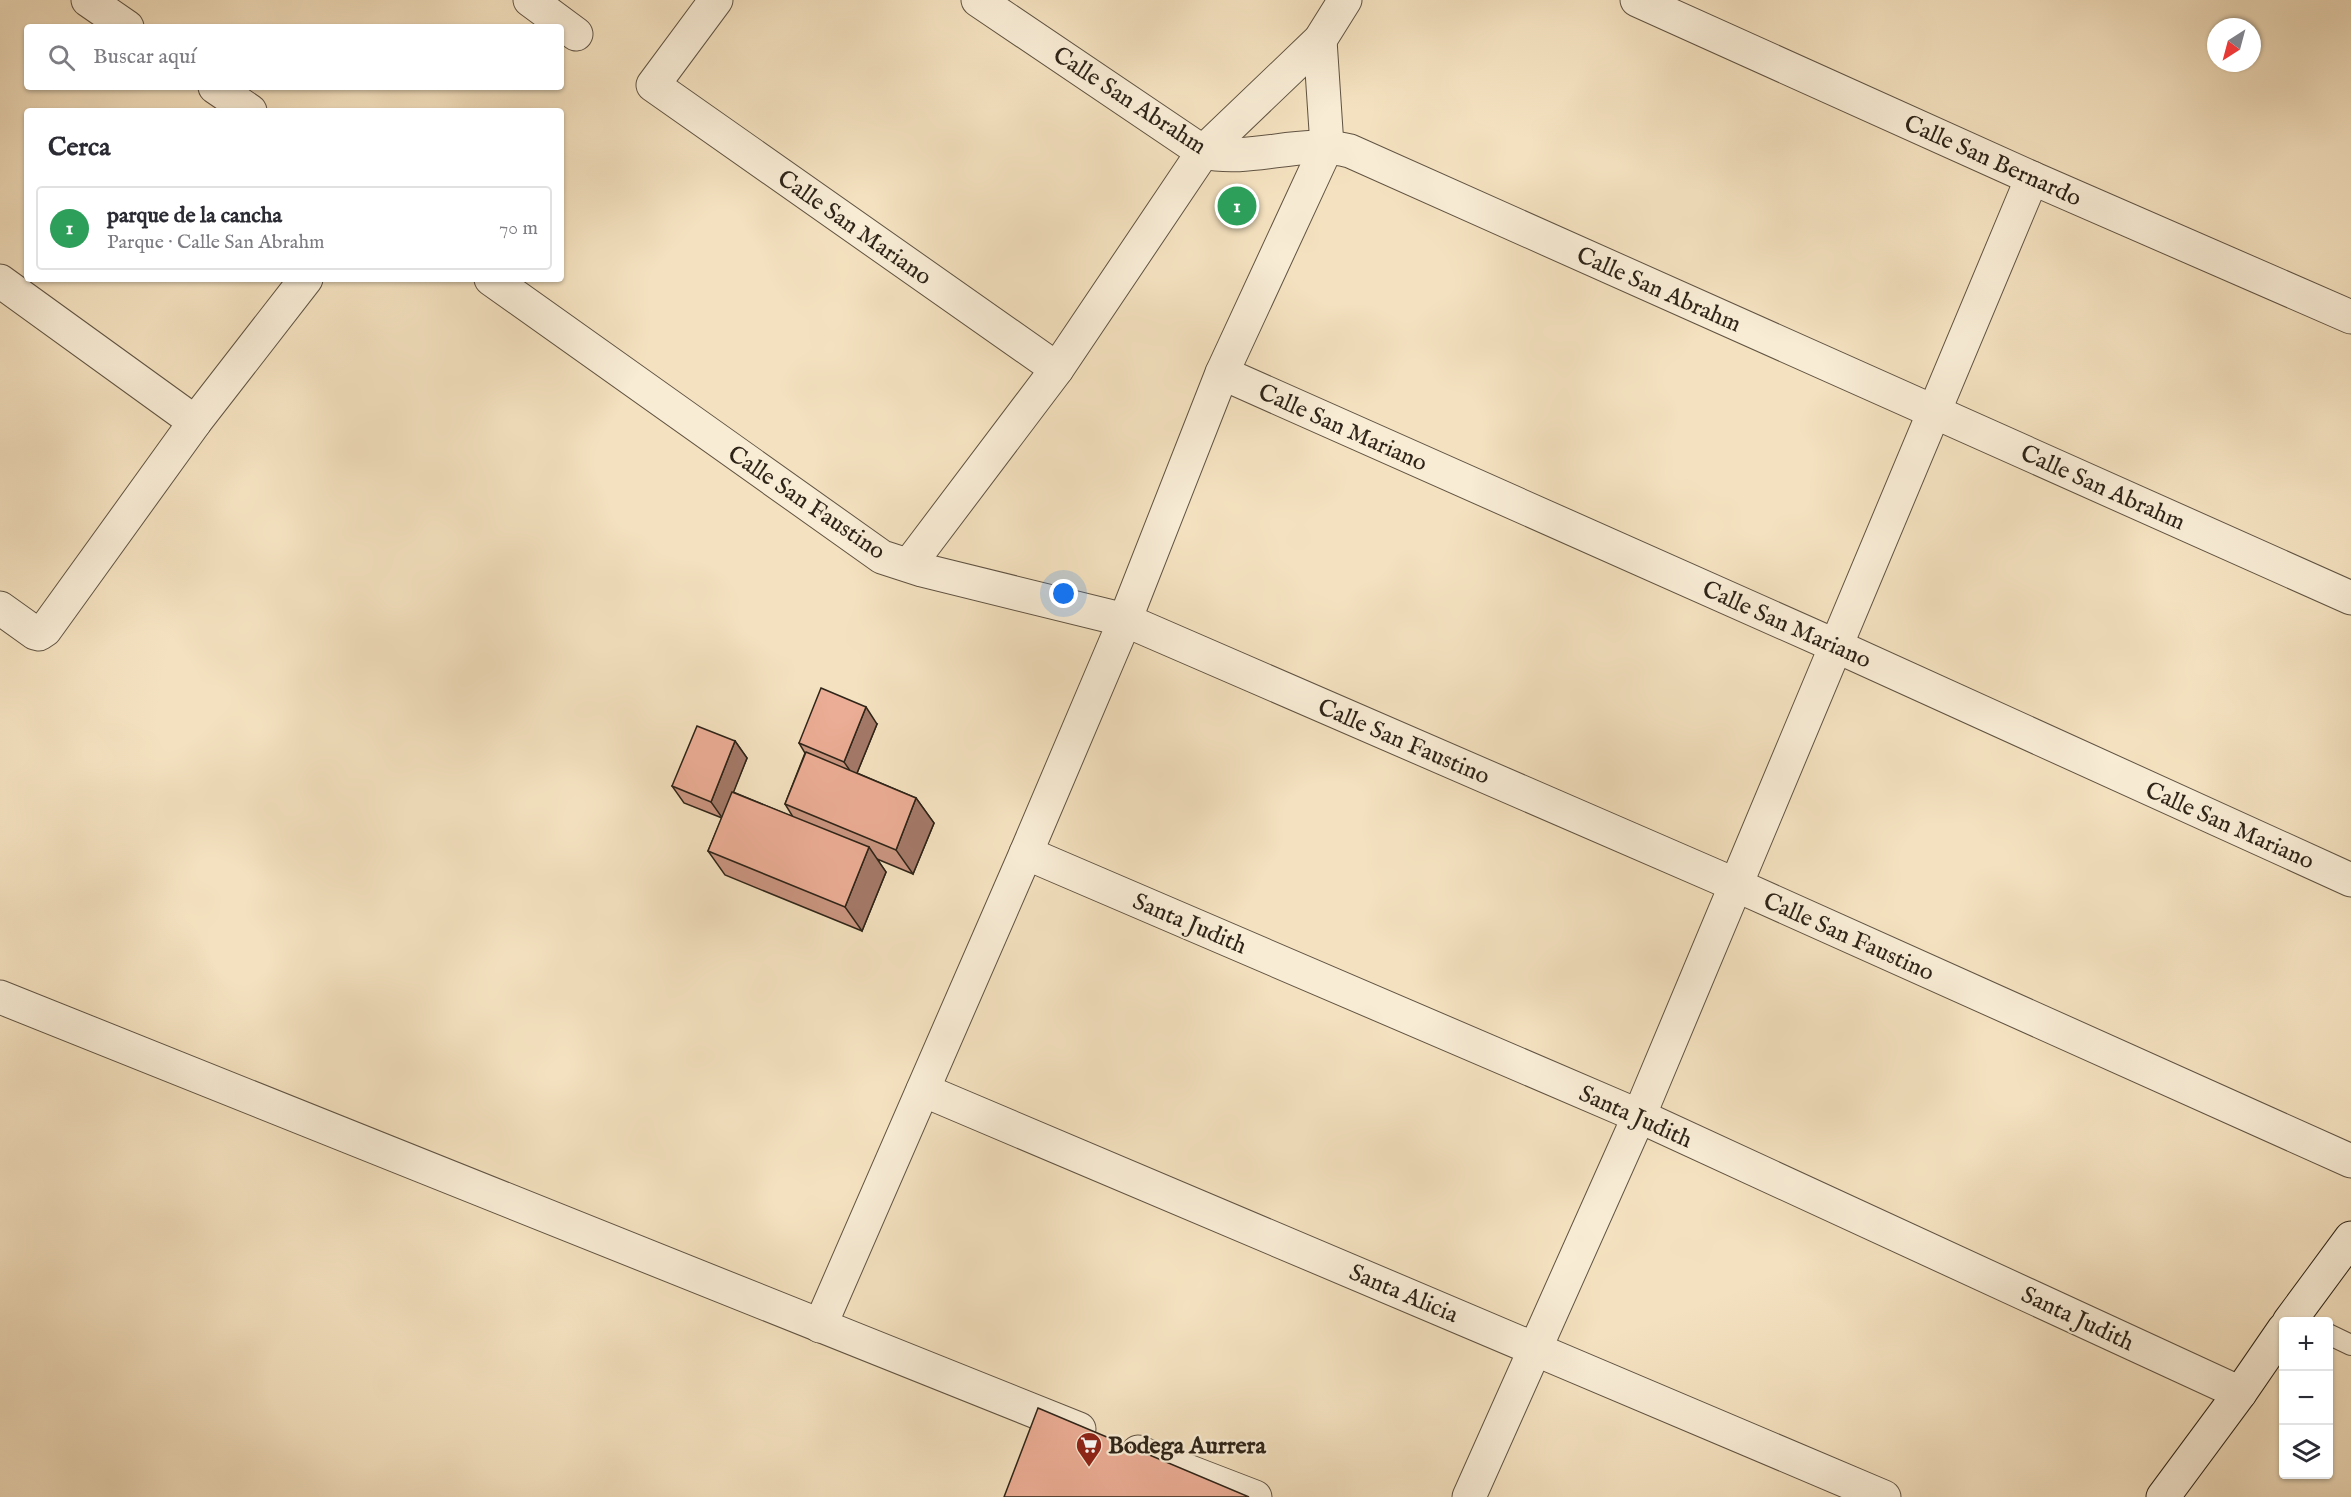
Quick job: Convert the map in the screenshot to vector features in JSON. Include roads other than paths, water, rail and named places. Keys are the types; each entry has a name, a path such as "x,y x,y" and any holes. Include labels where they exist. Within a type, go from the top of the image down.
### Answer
{"street":[{"path":"88,0 123,24"},
{"path":"530,0 562,24"},
{"name":"Calle San Mariano","path":"716,0 652,85 1057,369"},
{"name":"Calle San Abrahm","path":"978,0 1203,152 1226,155 1327,146 1363,156 2351,598"},
{"path":"909,565 1057,369 1203,152 1320,40 1345,0"},
{"name":"Calle San Bernardo","path":"1637,0 2032,178 2351,317"},
{"path":"564,25 576,34"},
{"path":"820,1326 1125,620 1222,373 1327,146 1320,40"},
{"path":"219,90 246,108"},
{"path":"1469,1497 1639,1116 2032,178"},
{"path":"0,281 195,422"},
{"path":"0,608 35,633 39,634 45,630 195,422 304,282"},
{"name":"Calle San Faustino","path":"494,282 882,557 1125,620 1736,885 2351,1161"},
{"name":"Calle San Mariano","path":"1222,373 1836,646 2351,880"},
{"name":"Santa Judith","path":"1026,853 1639,1116 2240,1393"},
{"path":"0,997 820,1326 1255,1497"},
{"name":"Santa Alicia","path":"923,1090 1884,1497"},
{"path":"2296,1317 2351,1238"},
{"path":"2163,1497 2279,1341"}],"lane":[{"path":"2333,1336 2351,1345"}],"place":[{"name":"parque de la cancha","path":"1237,206"},
{"name":"Bodega Aurrera","path":"1089,1468"}]}
